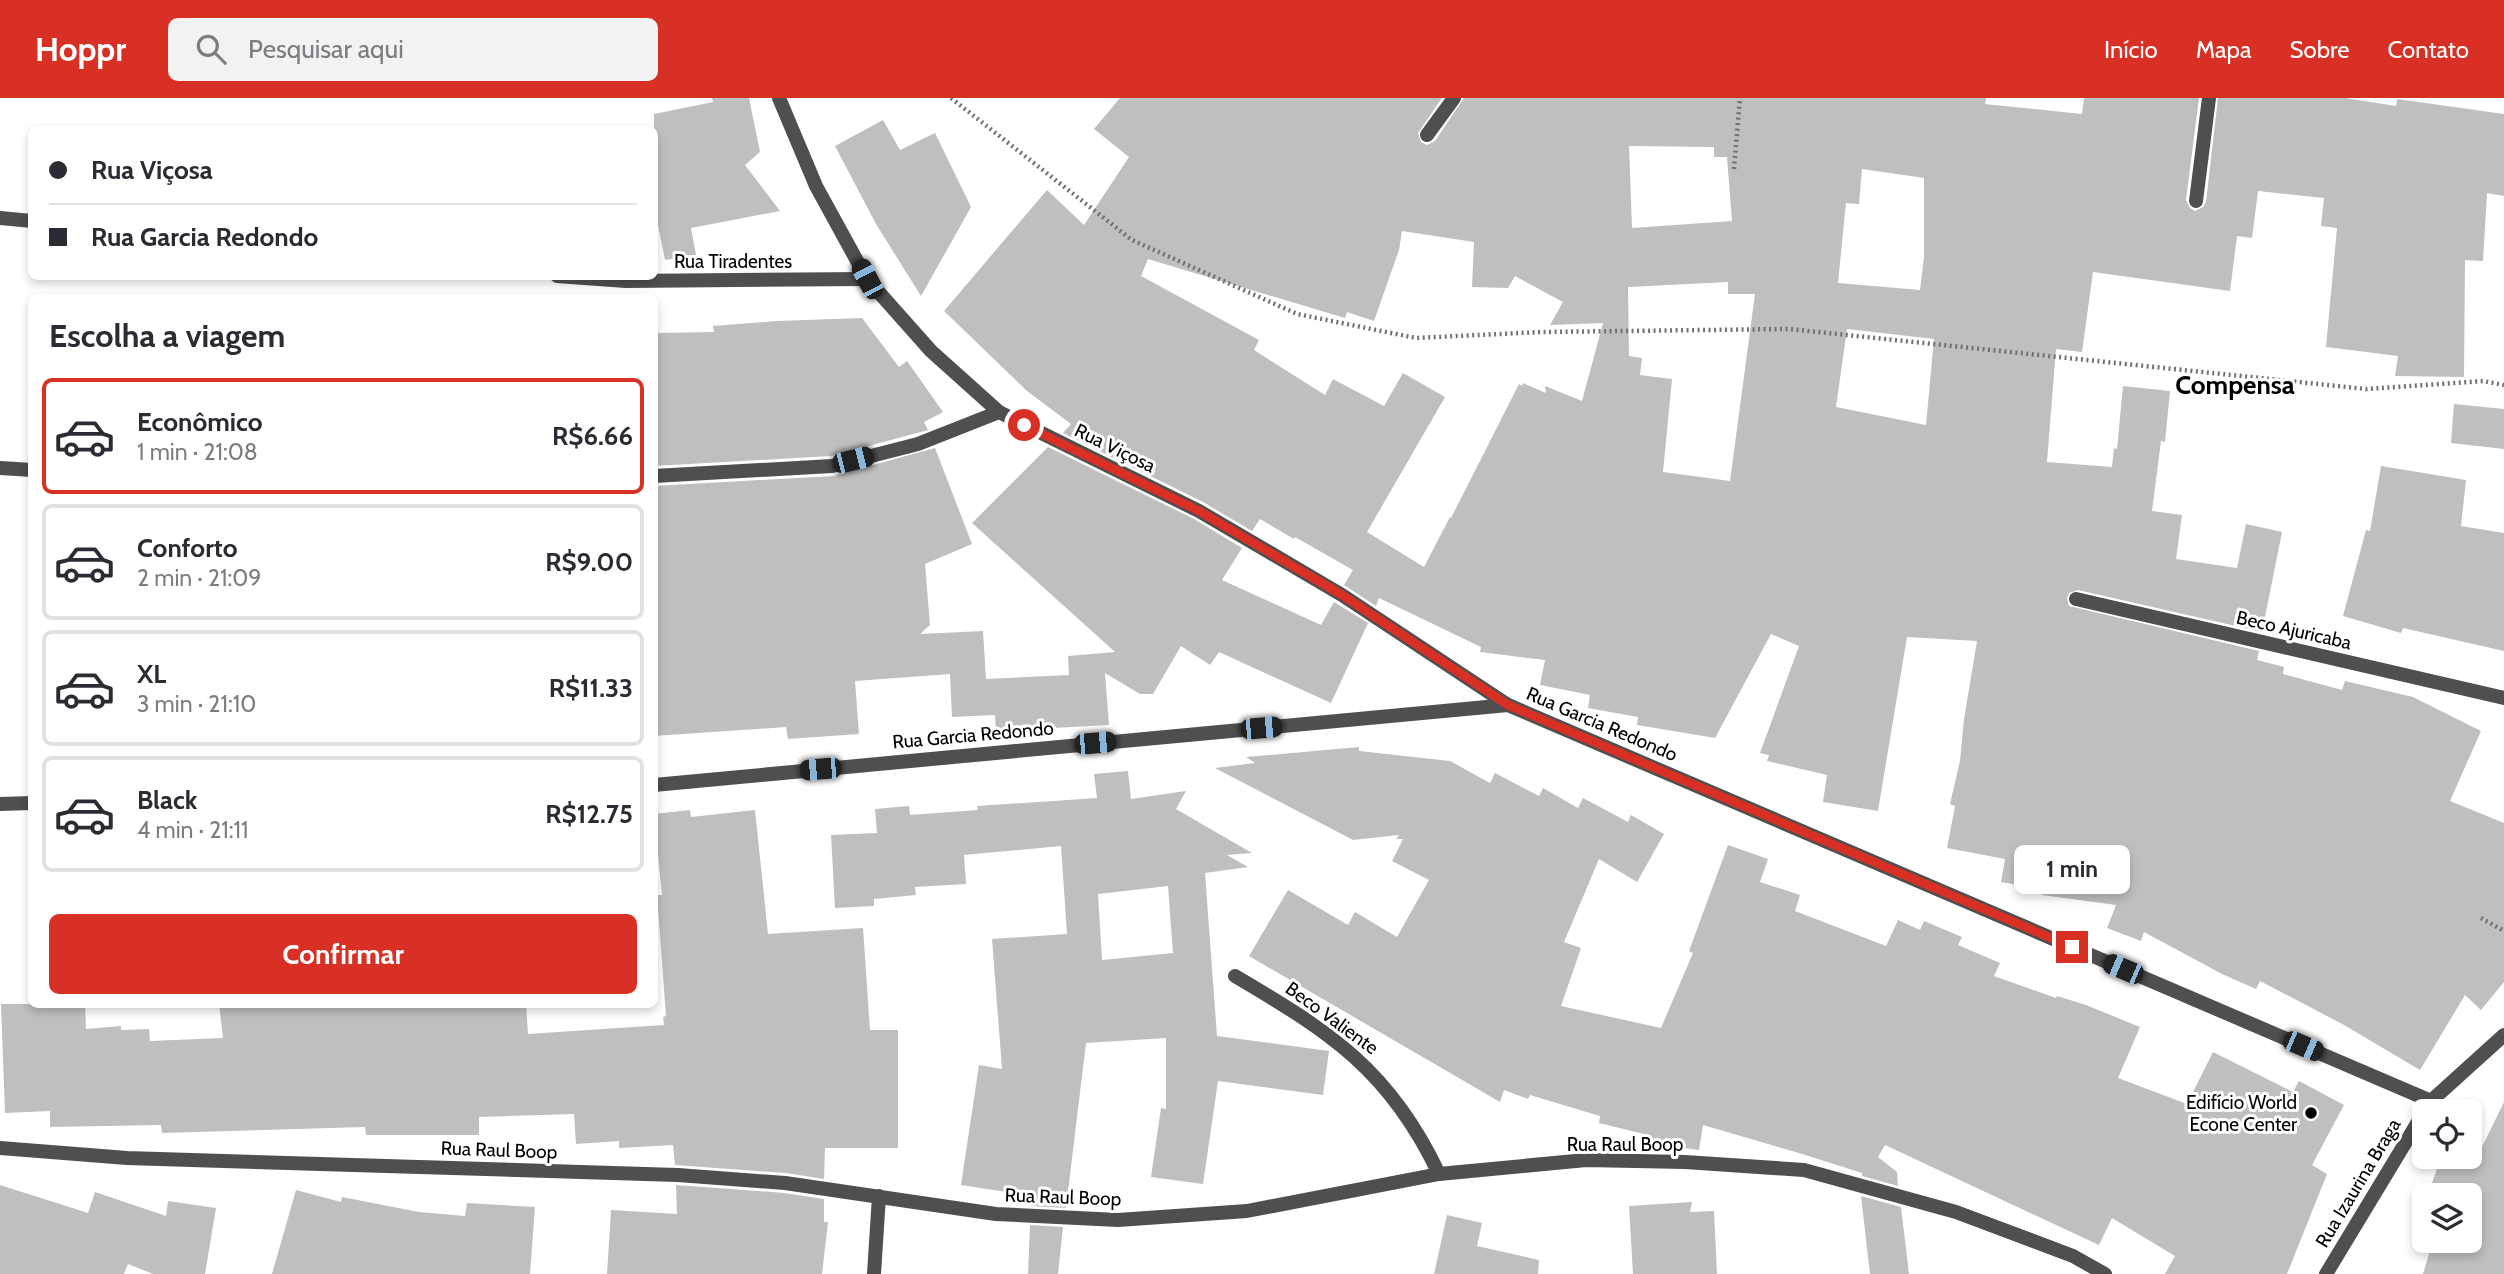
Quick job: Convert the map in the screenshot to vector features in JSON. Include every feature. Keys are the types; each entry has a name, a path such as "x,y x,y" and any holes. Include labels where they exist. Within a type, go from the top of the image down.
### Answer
{"street":[{"name":"Rua Viçosa","path":"779,98 816,186 867,279 931,351 999,412 1199,511 1342,595 1508,705"},
{"path":"1427,135 1454,98"},
{"path":"2196,201 2209,98"},
{"path":"0,218 28,221"},
{"name":"Rua Tiradentes","path":"612,280 867,279"},
{"path":"658,475 832,466 918,444 999,412"},
{"path":"0,468 28,470"},
{"name":"Beco Ajuricaba","path":"2076,599 2504,698"},
{"name":"Rua Garcia Redondo","path":"658,785 1508,705 2412,1102"},
{"path":"0,804 28,803"},
{"name":"Beco Valiente","path":"1235,976 1302,1016 1372,1072 1417,1130 1439,1174"},
{"name":"Rua Izaurina Braga","path":"2436,1099 2504,1035"},
{"name":"Rua Izaurina Braga","path":"2326,1274 2412,1131"},
{"name":"Rua Raul Boop","path":"0,1149 127,1158 678,1175 785,1183 996,1214 1118,1220 1247,1211 1439,1174 1586,1160 1685,1162 1804,1170 1956,1212 2073,1256 2105,1274"},
{"path":"874,1274 878,1196"}],"path":[{"path":"951,98 1132,240 1297,314 1416,338 1541,332 1788,329 2366,389 2483,381 2504,385"},
{"path":"1734,169 1740,98"},
{"path":"2481,918 2504,931"}],"building":[{"path":"712,98 749,98 760,152 745,165 780,211 691,228 696,255 665,260 658,225 658,126 654,126 654,114 713,102"},
{"path":"1120,98 1442,98 1418,133 1421,142 1427,145 1435,141 1464,98 1986,98 1985,104 2082,114 2084,98 2199,98 2186,200 2195,211 2206,202 2218,98 2345,98 2396,106 2397,99 2504,114 2504,196 2487,193 2483,261 2465,260 2464,377 2395,376 2398,356 2326,347 2337,228 2321,226 2324,198 2258,191 2252,238 2237,236 2230,291 2093,272 2082,352 2056,349 2047,462 2112,467 2114,448 2117,449 2123,386 2170,391 2165,442 2161,441 2152,511 2182,515 2176,559 2237,568 2246,524 2282,532 2262,632 2078,590 2069,593 2069,606 2259,651 2257,660 2284,667 2283,674 2342,690 2345,681 2413,697 2481,731 2450,801 2504,823 2504,982 2481,1010 2465,995 2420,1070 2344,1025 2260,981 2256,989 2144,932 2141,941 2107,928 2116,905 2042,895 2042,889 2001,882 2005,859 1947,848 1955,806 1950,804 1960,761 1977,641 1907,637 1878,811 1823,802 1827,775 1767,761 1769,755 1760,753 1799,646 1771,634 1715,738 1637,725 1638,717 1588,708 1590,695 1540,685 1545,660 1480,652 1481,647 1379,598 1376,606 1344,585 1353,570 1295,537 1294,539 1260,519 1252,531 1203,502 1063,433 1071,424 1027,391 944,311 1047,190 1084,225 1129,157 1094,129","holes":["1629,146 1714,147 1714,157 1727,157 1732,221 1632,228","1862,169 1924,178 1924,257 1920,290 1838,283 1846,203 1859,204","1402,231 1474,242 1472,287 1508,288 1515,276 1563,302 1550,325 1603,323 1582,401 1545,386 1546,393 1523,383 1522,386 1519,384 1424,567 1367,532 1445,397 1403,373 1384,406 1333,379 1325,395 1254,350 1259,340 1141,276 1148,259 1345,318 1347,312 1374,321 1399,250","1728,282 1728,294 1755,294 1730,481 1663,472 1672,379 1640,375 1642,358 1629,356 1628,287","1847,329 1934,339 1926,425 1836,407"]},
{"path":"883,120 900,150 935,133 971,207 921,296 876,224 835,146"},
{"path":"862,318 899,367 907,361 943,412 924,422 928,430 831,456 658,466 658,333 714,332 713,326"},
{"path":"2454,404 2504,409 2504,449 2451,443"},
{"path":"1048,447 1194,519 1242,548 1222,580 1321,625 1334,602 1368,623 1331,703 1219,652 1210,665 1181,646 1153,694 1140,694 1105,673 1109,725 996,731 995,715 952,717 950,674 855,681 859,734 788,739 786,727 658,736 658,486 833,476 935,448 972,544 925,564 930,625 920,634 983,631 986,679 1069,675 1068,656 1115,652 972,523"},
{"path":"2381,466 2466,480 2461,526 2504,533 2504,651 2403,628 2401,633 2343,616 2366,530 2370,531"},
{"path":"1359,747 1359,751 1450,761 1490,783 1495,773 1539,796 1543,788 1578,808 1583,798 1628,822 1631,815 1664,834 1637,882 1599,859 1564,942 1581,948 1561,1006 1661,1028 1693,953 1689,951 1728,845 1768,859 1760,882 1800,895 1795,911 1886,946 1898,920 1920,930 1924,921 1962,937 1958,945 2000,963 1994,976 2056,998 2057,996 2086,1005 2140,1027 2118,1078 2187,1104 2213,1052 2293,1092 2299,1081 2344,1105 2312,1165 2327,1174 2287,1274 2165,1274 2175,1256 2112,1218 2099,1245 1885,1145 1878,1157 1897,1172 1898,1186 1703,1125 1699,1150 1647,1143 1648,1135 1599,1123 1600,1116 1530,1095 1528,1099 1504,1090 1500,1102 1249,956 1288,890 1348,925 1355,912 1397,937 1429,880 1392,861 1403,839 1396,839 1399,835 1353,840 1215,768 1255,763 1246,757"},
{"path":"1128,771 1131,799 1186,791 1176,809 1252,853 1227,855 1248,867 1205,873 1217,1036 1329,1051 1323,1095 1218,1081 1203,1184 1151,1177 1161,1108 1166,1109 1166,1038 1086,1043 1066,1208 1031,1206 1033,1196 961,1185 979,1065 1002,1069 992,939 1067,934 1061,846 964,855 966,884 915,887 916,895 874,899 874,906 835,908 831,835 877,833 875,809 909,806 910,815 978,810 977,806 1097,798 1094,774","holes":["1168,886 1173,953 1102,960 1098,894"]},
{"path":"690,810 691,817 755,810 768,934 863,928 870,1030 898,1030 898,1148 825,1148 824,1179 786,1173 675,1165 673,1145 619,1148 619,1141 576,1144 574,1114 479,1117 479,1135 366,1135 365,1127 162,1133 161,1125 50,1127 50,1111 5,1113 1,1004 28,1004 28,1008 85,1008 86,1029 121,1026 121,1030 149,1029 150,1041 223,1038 219,1008 526,1008 528,1034 664,1025 663,1017 666,1016 658,908 658,895 662,895 658,814"},
{"path":"2504,1102 2504,1274 2423,1274 2429,1253 2482,1253 2482,1183 2432,1183 2437,1169 2482,1169 2482,1147"},
{"path":"0,1185 88,1213 95,1192 166,1216 168,1201 216,1208 205,1274 153,1274 128,1264 124,1274 0,1274"},
{"path":"676,1185 784,1193 824,1199 824,1222 828,1222 822,1274 607,1274 611,1210 677,1214"},
{"path":"296,1190 341,1202 342,1197 419,1212 465,1216 467,1203 535,1207 530,1274 272,1274"},
{"path":"1861,1196 1901,1207 1909,1274 1870,1274"},
{"path":"1692,1202 1690,1212 1714,1211 1717,1274 1633,1274 1629,1206"},
{"path":"1447,1215 1482,1223 1477,1246 1539,1260 1538,1274 1434,1274"},
{"path":"1030,1225 1063,1227 1058,1274 1028,1274"}],"place":[{"name":"Edifício World Econe Center","path":"2311,1113"}],"district":[{"name":"Compensa","path":"2235,385"}],"route":[{"path":"1024,425 1199,511 1342,595 1508,705 2072,947"}]}
